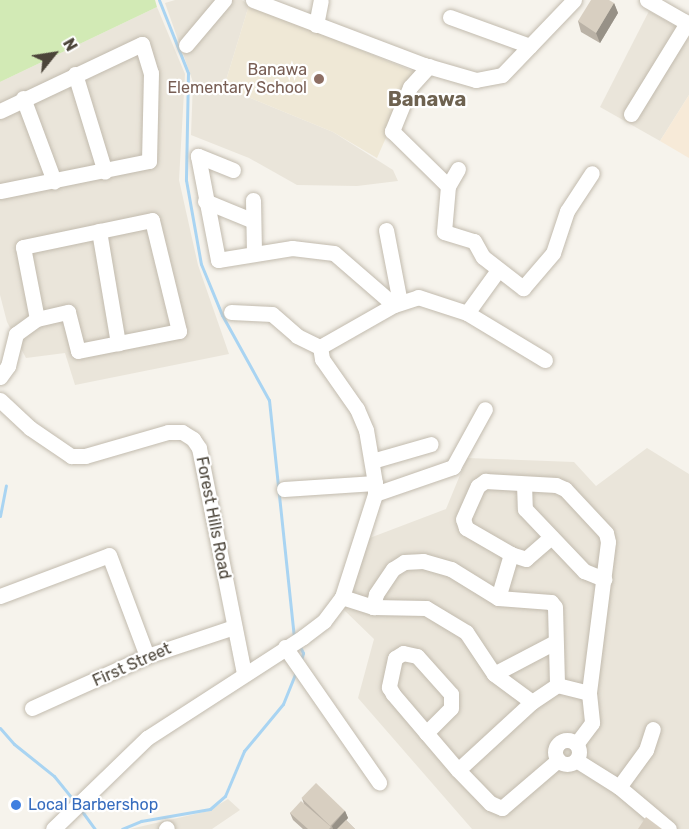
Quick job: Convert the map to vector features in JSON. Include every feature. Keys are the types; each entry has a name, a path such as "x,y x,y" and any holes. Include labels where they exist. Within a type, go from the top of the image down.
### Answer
{"street":[{"path":"186,45 224,0"},
{"path":"253,0 429,66 476,80 490,80 502,75 573,0"},
{"path":"316,25 321,0"},
{"path":"632,114 688,24 647,0"},
{"path":"450,17 530,46"},
{"path":"0,111 23,98 142,44 151,73 149,161 105,172 0,191"},
{"path":"429,66 410,87 395,136 448,186"},
{"path":"75,74 105,172"},
{"path":"23,98 54,181"},
{"path":"233,170 198,156 218,260 254,252 292,248 334,253 397,304"},
{"path":"458,169 448,186 443,208 444,232 474,240 498,270 526,287 553,253 567,211 592,173"},
{"path":"254,200 251,220 254,252"},
{"path":"205,201 251,220"},
{"path":"0,377 8,366 16,334 37,319 68,312 78,351 179,331 152,220 22,247 37,319"},
{"path":"386,230 397,304"},
{"path":"99,231 118,343"},
{"path":"467,313 498,270"},
{"path":"320,347 397,304 418,297 467,313 545,360"},
{"path":"231,312 272,314 297,336 320,347"},
{"path":"53,829 69,811 147,738 244,673 303,637 324,621 342,597 375,488 372,461 357,409 322,359 320,347"},
{"name":"Forest Hills Road","path":"0,399 30,428 71,456 85,456 168,432 182,432 193,439 199,447 244,673"},
{"path":"284,489 375,488 453,467 485,409"},
{"path":"372,461 431,444"},
{"path":"551,537 526,559 510,554 466,528 463,519 478,486 484,481 524,484 566,489 606,533 604,579 589,693 592,723 576,744 576,760"},
{"path":"524,484 525,509 589,576 604,579"},
{"path":"498,598 510,554"},
{"path":"0,596 109,555 147,656"},
{"path":"373,607 381,585 404,562 438,564 498,598 551,602 555,607 553,643 557,685"},
{"path":"342,597 373,607 426,608 466,632 494,675 532,702"},
{"name":"First Street","path":"32,708 147,656 234,627"},
{"path":"494,675 553,643"},
{"path":"287,646 333,722 379,782"},
{"path":"426,733 451,708 451,694 417,656 403,653 395,658 388,687 426,733 458,770 490,803 501,808 558,760"},
{"path":"458,770 532,702 557,685 589,693"},
{"path":"620,787 646,750 653,729"},
{"path":"576,744 562,741 555,754 558,760 570,764 576,760"},
{"path":"576,760 620,787 669,829"}],"shaded area":[{"path":"175,0 242,0 249,5 224,87 333,132 393,170 398,181 357,186 297,185 249,158 191,135 193,82 165,3"},
{"name":"Banawa Elementary School","path":"249,5 415,72 377,158 333,132 224,87"},
{"path":"157,7 185,74 179,180 198,265 229,354 75,385 65,353 26,358 7,322 0,295 0,82"},
{"path":"649,11 689,34 689,95 660,141 600,107"},
{"path":"689,95 689,158 660,141"},
{"path":"647,448 689,474 689,829 472,829 358,698 374,639 343,609 367,539 446,509 467,458 574,462 596,486"},
{"path":"228,799 240,810 212,829 130,829 208,811"}],"green space":[{"path":"0,0 155,0 157,7 0,82"}],"building":[{"path":"591,0 609,0 614,3 596,33 578,21"},
{"path":"316,783 345,811 330,826 301,798"},
{"path":"301,801 331,827 329,829 308,829 290,813"},
{"path":"646,817 662,829 638,829"},
{"path":"346,820 355,829 337,829"}],"waterway":[{"path":"159,0 188,73 186,180 201,264 222,315 269,400 294,636"},
{"path":"0,516 6,486"},
{"path":"299,645 303,653 301,660"},
{"path":"122,829 141,821 210,809 225,796 244,751 283,704 296,672"},
{"path":"0,728 14,744 54,776 75,802"},
{"path":"81,810 95,829"}],"place":[{"name":"Banawa Elementary School","path":"319,79"},
{"name":"Local Barbershop","path":"16,805"}],"district":[{"name":"Banawa","path":"427,99"}]}
